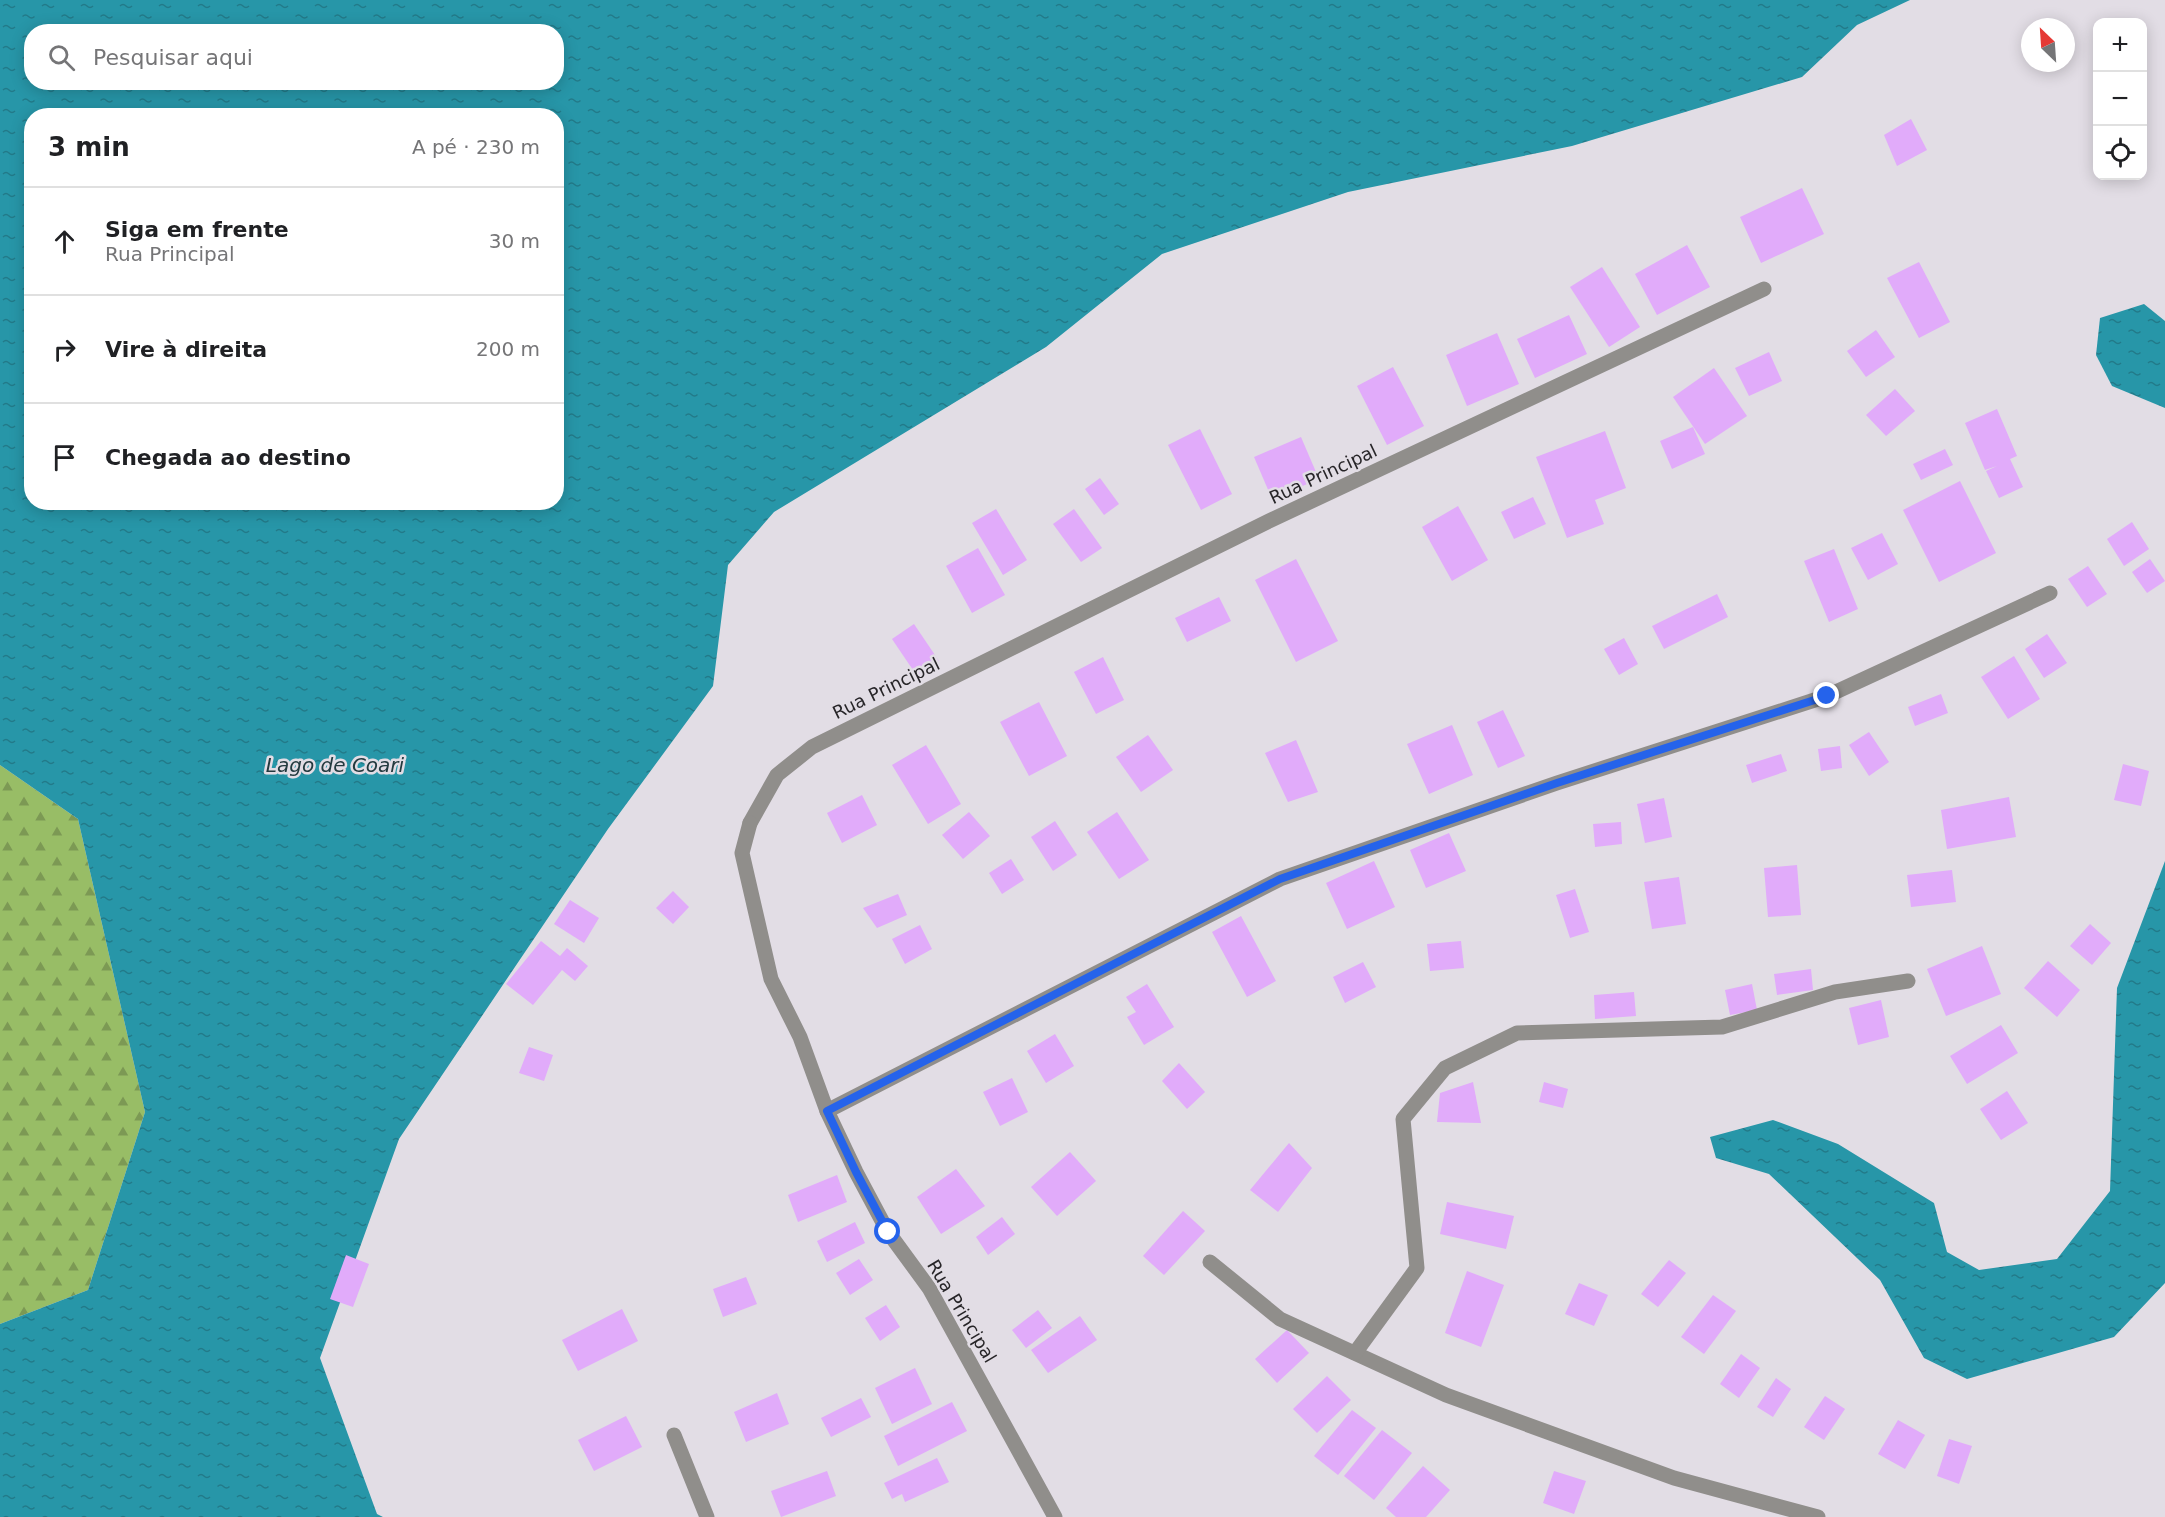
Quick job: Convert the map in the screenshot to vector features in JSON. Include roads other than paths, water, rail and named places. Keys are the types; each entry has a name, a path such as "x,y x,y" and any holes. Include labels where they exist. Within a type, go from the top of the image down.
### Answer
{"street":[{"name":"Rua Principal","path":"1055,1517 929,1288 888,1232 856,1172 827,1111 800,1037 771,979 742,853 750,823 777,774 812,747 1269,521 1764,289"},
{"path":"827,1111 1280,879 1557,783 1827,696 2050,593"},
{"path":"1355,1353 1417,1268 1403,1119 1445,1068 1517,1033 1722,1027 1835,992 1908,981"},
{"path":"1210,1262 1280,1320 1446,1395 1674,1478 1818,1517"},
{"path":"674,1435 707,1517"}],"water":[{"name":"Lago de Coari","path":"0,0 1910,0 1857,25 1802,77 1572,146 1348,192 1162,254 1046,347 774,512 728,565 713,686 608,829 399,1139 320,1358 377,1514 383,1517 0,1517 0,1324 88,1290 145,1112 78,819 0,765"},
{"path":"2144,304 2165,321 2165,408 2112,386 2096,355 2100,318"},
{"path":"2165,861 2165,1283 2114,1337 1967,1379 1924,1358 1880,1280 1769,1174 1716,1158 1710,1137 1773,1120 1838,1144 1934,1203 1947,1252 1979,1270 2057,1259 2110,1191 2117,988"}]}
